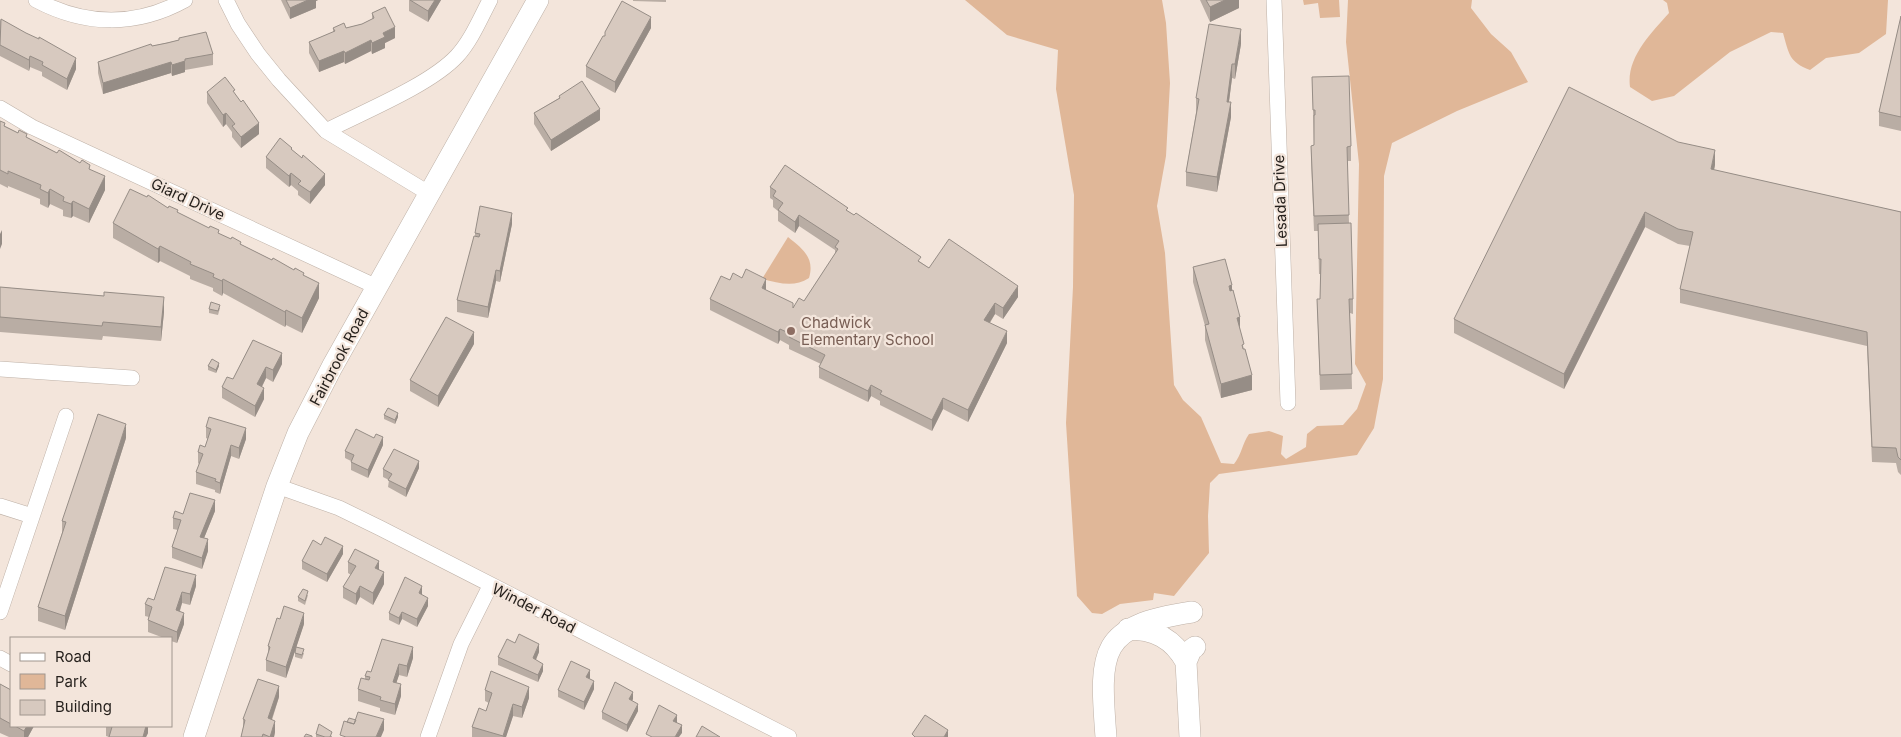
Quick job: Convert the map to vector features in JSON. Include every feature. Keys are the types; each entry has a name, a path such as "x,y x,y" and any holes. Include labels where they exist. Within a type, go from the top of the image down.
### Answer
{"street":[{"path":"36,0 70,16 94,20 122,20 148,16 185,0"},
{"path":"226,0 238,24 258,54 326,131 430,194"},
{"path":"326,131 426,79 456,57 467,42 490,0"},
{"name":"Fairbrook Road","path":"194,737 277,486 298,434 377,287 538,0"},
{"name":"Lesada Drive","path":"1274,0 1288,403"},
{"name":"Giard Drive","path":"0,108 32,127 377,287"},
{"path":"0,369 132,378"},
{"path":"0,612 66,416"},
{"name":"Winder Road","path":"277,486 339,508 789,737"},
{"path":"0,506 32,516"},
{"path":"428,737 458,653 490,586"},
{"path":"1106,737 1104,664 1117,638 1127,629 1141,622 1162,616 1192,612"},
{"path":"1127,629 1153,631 1169,640 1180,652 1191,654 1190,737"}],"green space":[{"path":"965,0 1162,0 1166,23 1170,83 1166,156 1157,206 1165,253 1174,385 1183,400 1201,417 1221,463 1234,464 1249,434 1269,431 1283,436 1281,454 1286,459 1306,447 1307,434 1317,426 1343,425 1357,409 1366,384 1355,364 1359,164 1346,42 1348,0 1472,0 1471,8 1491,34 1511,52 1528,82 1457,111 1392,143 1384,176 1383,379 1374,428 1357,455 1219,474 1210,483 1208,516 1209,553 1174,596 1154,593 1153,600 1120,604 1102,614 1092,613 1077,596 1066,423 1073,287 1074,195 1056,89 1058,50 1007,35"},
{"path":"1303,0 1339,0 1340,17 1320,18 1318,3 1304,5"},
{"path":"1663,0 1888,0 1886,34 1859,53 1826,58 1810,70 1798,64 1791,56 1783,33 1771,32 1730,52 1674,96 1652,101 1630,87 1630,76 1632,66 1641,47 1669,13 1667,3"},
{"path":"788,237 803,250 809,259 809,278 792,284 762,279"}],"building":[{"path":"286,0 308,0 290,8"},
{"path":"410,0 435,0 428,11"},
{"path":"1206,0 1225,0 1210,7"},
{"path":"622,1 651,17 615,82 586,66 603,36 605,36 605,32"},
{"path":"385,7 395,27 383,33 385,37 372,43 371,40 345,53 344,51 319,61 309,42 335,31 333,28 344,23 346,28 362,24 374,18 372,13"},
{"path":"1901,16 1901,117 1879,112"},
{"path":"1,19 39,39 39,37 76,58 67,79 42,65 43,62 30,56 29,60 0,45"},
{"path":"1209,24 1241,29 1235,64 1232,64 1227,102 1231,102 1217,177 1186,172 1199,99 1196,98"},
{"path":"206,32 213,54 185,59 185,61 172,65 171,62 103,83 98,62 151,44 152,46 167,43 179,40 179,38"},
{"path":"1349,76 1351,146 1347,147 1349,215 1314,216 1311,146 1314,145 1315,110 1313,110 1312,77"},
{"path":"225,77 241,102 243,100 259,123 241,137 232,126 235,124 226,113 223,115 207,92"},
{"path":"582,81 600,109 551,140 534,113 560,98 559,96"},
{"path":"1569,87 1678,142 1715,150 1711,169 1901,212 1901,460 1898,457 1896,448 1872,447 1867,332 1680,289 1693,232 1678,229 1645,212 1564,374 1454,319"},
{"path":"0,121 5,123 4,126 18,133 19,130 27,134 26,137 57,153 59,150 80,163 82,160 90,165 89,169 105,176 89,209 73,201 71,204 63,201 64,197 50,189 48,193 40,189 41,185 8,171 8,174 0,170"},
{"path":"280,138 302,158 303,155 325,174 310,192 298,184 301,181 291,173 289,176 266,157"},
{"path":"785,165 848,208 846,210 854,215 856,213 921,257 918,261 929,268 949,239 1018,286 1003,308 995,303 984,320 1007,331 968,410 943,398 932,420 880,394 882,391 871,385 868,391 819,367 825,355 789,337 791,334 780,329 778,332 710,299 721,276 730,280 733,273 742,278 746,269 766,279 762,288 793,303 793,308 799,298 804,301 838,249 835,247 839,241 799,215 795,222 778,210 783,203 773,196 776,191 770,187"},
{"path":"130,189 147,197 148,195 168,208 169,206 178,210 177,212 209,228 210,226 219,230 218,233 231,239 232,237 241,242 240,244 272,260 273,258 294,270 295,268 304,273 303,275 319,283 302,318 286,310 285,312 223,279 222,281 213,277 214,274 190,264 191,262 160,246 158,249 113,223"},
{"path":"480,206 512,213 500,271 496,270 488,307 457,300 474,236 479,237 480,234 475,233"},
{"path":"1351,223 1353,299 1349,299 1352,374 1320,375 1317,299 1320,299 1321,259 1319,259 1318,224"},
{"path":"1225,259 1232,285 1229,286 1230,291 1233,290 1240,317 1237,318 1244,344 1242,345 1243,349 1245,349 1252,375 1221,384 1205,325 1209,324 1193,267"},
{"path":"0,287 104,296 104,292 164,297 161,327 103,322 102,326 0,317"},
{"path":"211,302 220,305 218,311 209,309"},
{"path":"446,317 474,332 438,396 410,380"},
{"path":"253,340 282,353 273,370 266,367 257,384 264,388 255,406 222,387 227,377 233,379"},
{"path":"212,359 219,363 216,370 208,366"},
{"path":"388,408 398,413 395,420 384,415"},
{"path":"98,414 126,424 65,616 38,607 66,522 62,521"},
{"path":"209,417 246,428 239,448 231,445 220,483 215,481 216,479 196,472 203,454 198,452 200,445 205,447 211,429 206,427"},
{"path":"356,429 374,438 376,434 383,437 368,470 351,462 354,455 345,451"},
{"path":"394,449 419,461 406,489 388,480 392,474 383,469"},
{"path":"190,493 215,500 200,537 208,539 202,558 172,547 181,520 173,518 175,511 183,514"},
{"path":"325,537 343,546 327,574 302,561 313,540 321,545"},
{"path":"355,549 379,561 375,568 384,572 373,593 360,586 356,594 343,587 356,566 348,562"},
{"path":"165,567 196,575 190,594 182,592 176,610 184,613 177,632 148,620 152,607 145,604 148,598 154,600"},
{"path":"405,577 422,586 419,593 428,598 417,619 402,612 399,618 389,613"},
{"path":"303,589 308,591 305,601 298,597"},
{"path":"284,606 304,613 286,667 266,660 270,647 268,646 277,618 280,619"},
{"path":"519,634 539,644 533,658 543,664 538,675 498,657 507,639 515,643"},
{"path":"382,639 413,647 407,666 399,664 393,682 401,684 395,704 380,700 381,697 358,689 361,678 369,680 370,677 365,676 367,671 371,672"},
{"path":"296,647 304,649 302,655 295,653"},
{"path":"571,661 590,670 586,677 594,681 584,702 558,690"},
{"path":"491,671 529,687 522,707 513,704 503,736 472,727 479,708 486,711 492,693 485,690"},
{"path":"258,679 279,686 268,718 275,721 270,737 263,734 262,737 241,737 245,720 243,719"},
{"path":"615,682 633,692 629,699 638,704 627,725 602,712"},
{"path":"0,684 10,689 10,723 0,718"},
{"path":"659,705 677,715 673,721 682,725 675,737 652,737 646,734"},
{"path":"358,712 384,719 376,737 346,737 340,735 344,721 354,724"},
{"path":"925,715 948,730 944,737 915,737 912,734"},
{"path":"349,718 356,720 354,724 347,722"},
{"path":"319,724 332,732 330,737 316,734"},
{"path":"702,726 720,737 696,737"},
{"path":"17,727 26,727 24,731"},
{"path":"112,727 146,727 143,737 109,737"}],"place":[{"name":"Chadwick Elementary School","path":"791,331"}]}
